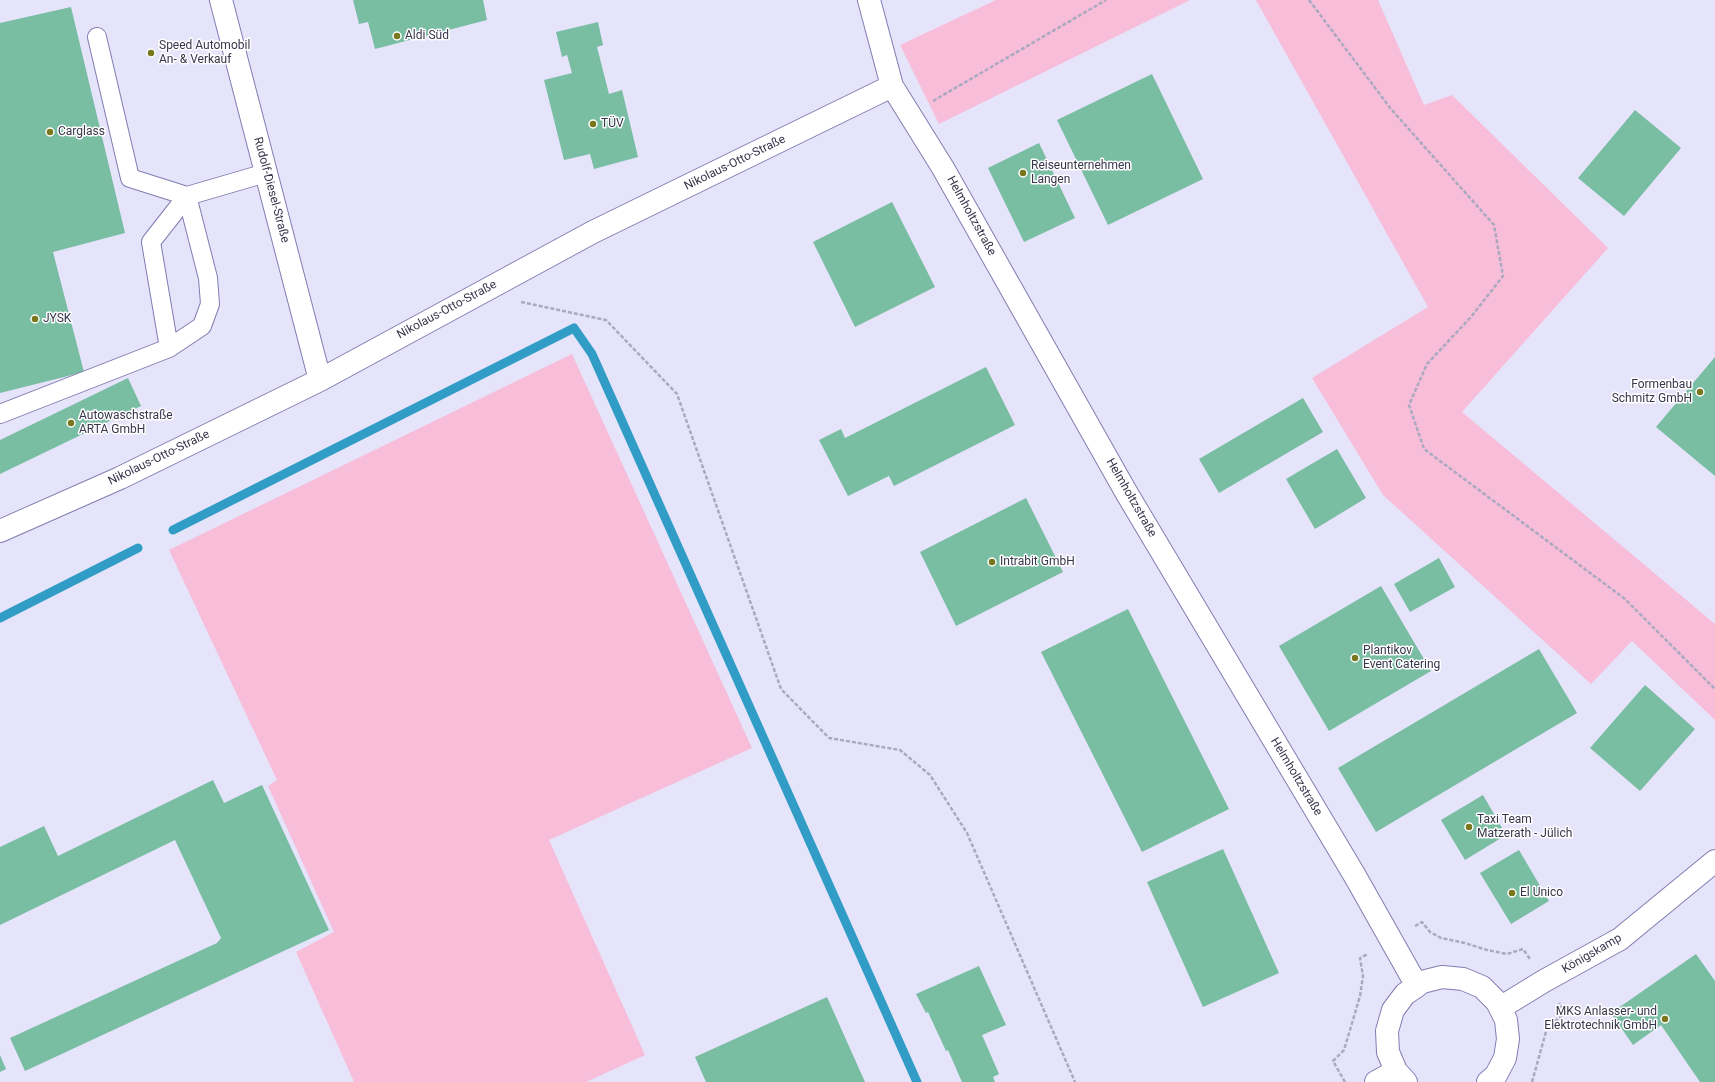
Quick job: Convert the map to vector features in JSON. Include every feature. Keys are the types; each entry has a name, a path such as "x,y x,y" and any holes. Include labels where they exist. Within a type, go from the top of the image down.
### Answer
{"street":[{"name":"Rudolf-Diesel-Straße","path":"221,0 320,380"},
{"name":"Helmholtzstraße","path":"869,0 892,86 911,114 943,168 1126,492 1355,876 1417,986"},
{"name":"Nikolaus-Otto-Straße","path":"0,531 120,478 320,380 593,232 892,86"},
{"name":"Königskamp","path":"1500,1008 1544,981 1620,939 1715,861"},
{"path":"1376,1082 1401,1076 1388,1052 1386,1031 1393,1010 1405,994 1422,982 1442,977 1463,979 1482,987 1497,1002 1506,1020 1508,1039 1505,1058 1496,1075 1488,1082"}],"lane":[{"path":"96,37 130,178 187,196 266,173"},
{"path":"0,414 169,348 202,326 210,304 208,278 187,196"},
{"path":"169,348 150,242 187,196"}],"path":[{"path":"911,114 1106,0"},
{"path":"1309,0 1391,108 1494,225 1503,276 1471,317 1427,364 1409,405 1424,449 1626,599 1715,689"},
{"path":"489,288 525,304 606,320 678,394 781,689 829,738 900,750 930,775 967,833 1075,1082"},
{"path":"1345,1082 1333,1061 1344,1050 1360,996 1363,976 1360,958 1422,922"}],"shaded area":[{"path":"996,0 1190,0 939,124 900,45"},
{"path":"1256,0 1378,0 1424,105 1452,95 1608,248 1462,412 1715,624 1715,720 1632,641 1591,684 1383,495 1312,378 1428,307"},
{"path":"572,354 752,748 549,840 645,1055 586,1082 354,1082 296,952 334,932 268,786 277,780 169,550"}],"building":[{"name":"Aldi Süd","path":"353,0 483,0 487,20 375,49 368,22 359,24"},
{"name":"Carglass","path":"71,7 125,233 53,252 84,372 0,393 0,23"},
{"name":"TÜV","path":"598,22 603,45 597,47 609,94 622,90 638,157 594,169 590,154 564,160 544,80 572,73 567,55 562,57 556,32"},
{"path":"1152,74 1203,179 1108,225 1057,120"},
{"path":"1635,110 1681,148 1624,216 1578,178"},
{"path":"1039,143 1075,218 1024,242 988,168"},
{"path":"892,202 935,287 855,327 813,242"},
{"name":"Formenbau Schmitz GmbH","path":"1715,357 1715,476 1656,427"},
{"path":"986,367 1015,425 894,486 889,476 848,496 819,440 841,429 845,438"},
{"name":"Autowaschstraße ARTA GmbH","path":"128,378 141,406 0,474 0,440"},
{"path":"1303,398 1323,432 1219,493 1199,459"},
{"path":"1337,449 1366,498 1315,529 1286,479"},
{"name":"Intrabit GmbH","path":"1026,498 1063,572 956,626 920,552"},
{"path":"1439,558 1455,587 1410,612 1394,584"},
{"name":"Plantikov Event Catering","path":"1381,586 1431,671 1329,731 1279,646"},
{"path":"1128,609 1229,809 1142,852 1041,652"},
{"path":"1539,649 1577,713 1376,832 1338,768"},
{"path":"1645,685 1695,729 1640,791 1590,748"},
{"path":"213,780 224,803 262,785 329,930 25,1071 10,1038 217,943 221,938 175,840 0,925 0,847 44,826 58,856"},
{"path":"1483,795 1506,835 1465,860 1441,820"},
{"path":"1223,849 1279,973 1203,1007 1147,882"},
{"path":"1519,850 1549,901 1511,924 1480,873"},
{"name":"MKS Anlasser- und Elektrotechnik GmbH","path":"1696,954 1715,981 1715,1082 1700,1082 1661,1025 1633,1045 1611,1013"},
{"path":"979,966 1006,1025 982,1035 999,1074 993,1077 995,1082 962,1082 948,1050 946,1051 928,1012 926,1013 916,994"},
{"path":"827,997 865,1082 706,1082 695,1057"},
{"path":"0,1055 6,1069 0,1072"}],"waterway":[{"path":"173,530 574,328 592,354 917,1082"},
{"path":"0,618 138,548"}],"place":[{"name":"Aldi Süd","path":"397,36"},
{"name":"Speed Automobil An- & Verkauf","path":"151,53"},
{"name":"TÜV","path":"593,124"},
{"name":"Carglass","path":"50,132"},
{"name":"Reiseunternehmen Langen","path":"1023,173"},
{"name":"JYSK","path":"35,319"},
{"name":"Formenbau Schmitz GmbH","path":"1700,392"},
{"name":"Autowaschstraße ARTA GmbH","path":"71,423"},
{"name":"Intrabit GmbH","path":"992,562"},
{"name":"Plantikov Event Catering","path":"1355,658"},
{"name":"Taxi Team Matzerath - Jülich","path":"1469,827"},
{"name":"El Unico","path":"1512,893"},
{"name":"MKS Anlasser- und Elektrotechnik GmbH","path":"1665,1019"}]}
